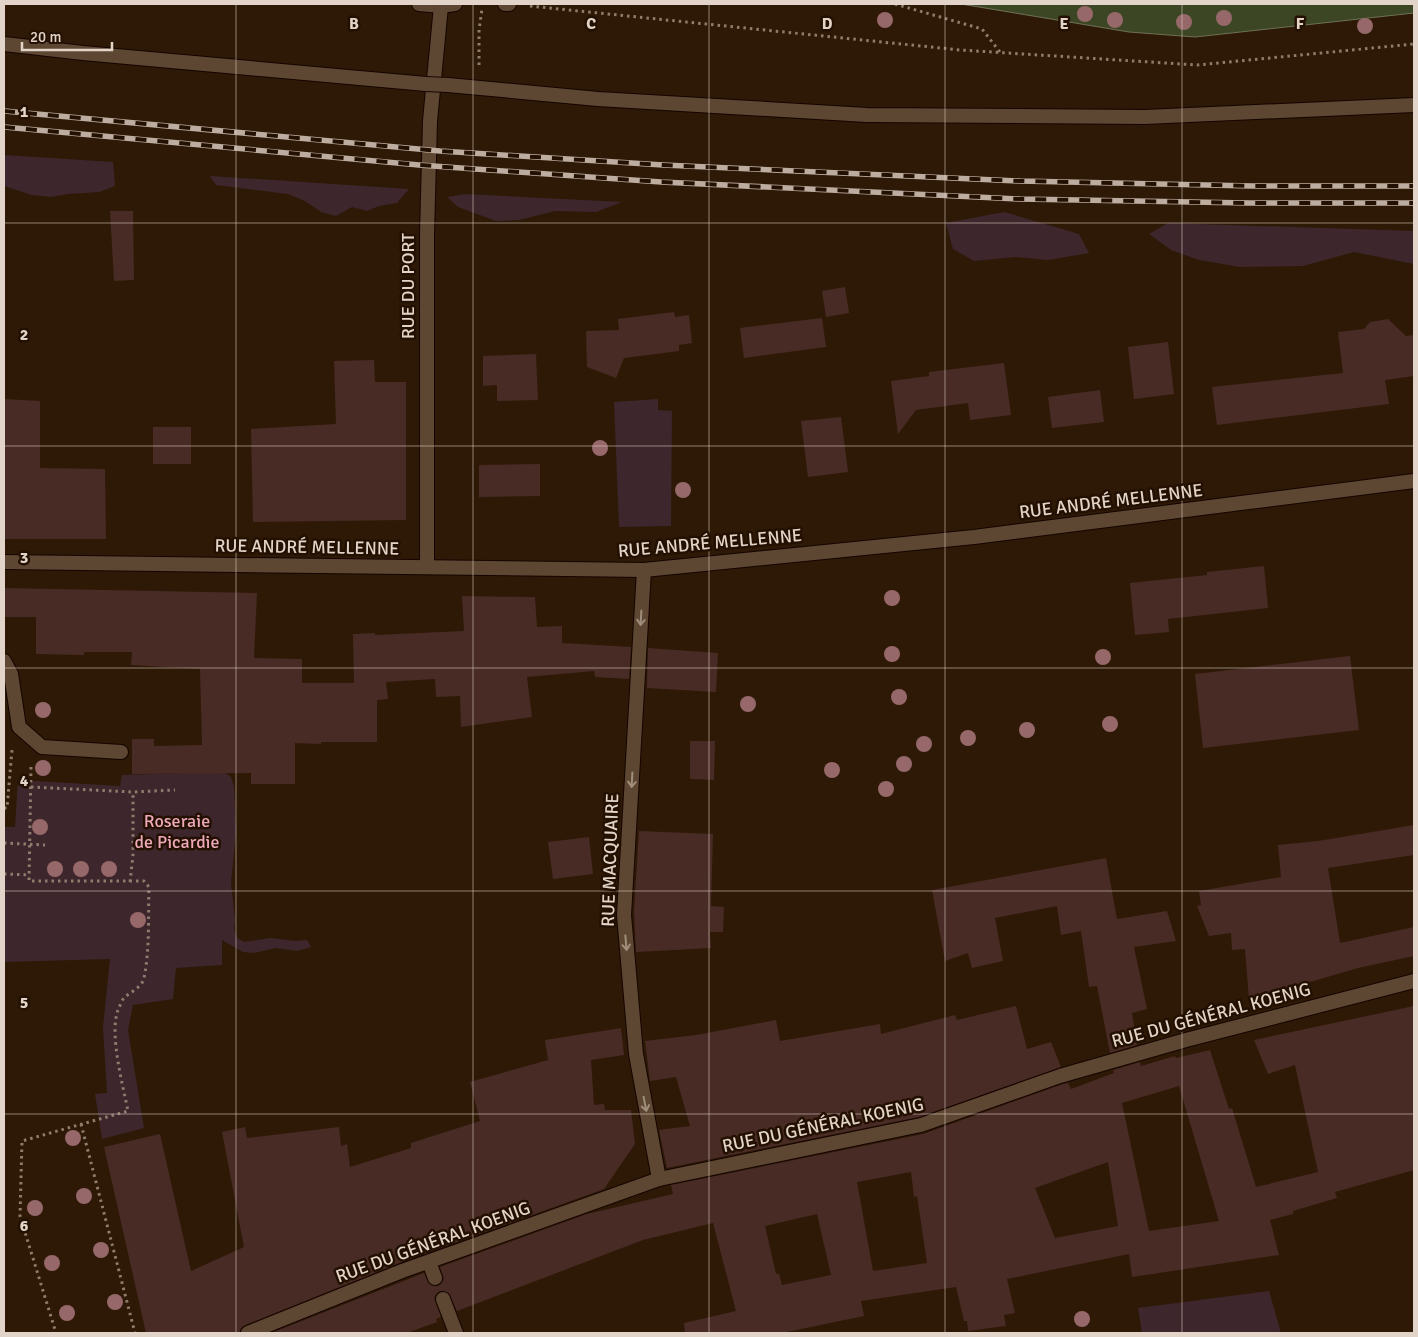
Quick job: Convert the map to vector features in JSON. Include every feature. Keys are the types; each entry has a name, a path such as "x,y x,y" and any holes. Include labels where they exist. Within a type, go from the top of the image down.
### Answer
{"street":[{"path":"419,4 448,5"},
{"path":"504,4 509,4"},
{"name":"RUE DU PORT","path":"427,567 427,234 430,121 448,5"},
{"path":"4,44 83,53 598,99 867,114 1145,116 1414,105"},
{"name":"RUE ANDRÉ MELLENNE","path":"4,562 644,570 974,537 1414,481"},
{"name":"RUE MACQUAIRE","path":"644,570 624,915 636,1054 660,1179"},
{"path":"4,661 11,674 19,727 42,747 121,752"},
{"name":"RUE DU GÉNÉRAL KOENIG","path":"248,1333 429,1262 660,1179 921,1124 1060,1076 1186,1040 1414,980"},
{"path":"429,1262 435,1278"},
{"path":"443,1299 456,1333"}],"path":[{"path":"480,54 479,30 482,4"},
{"path":"509,4 960,50 1197,65 1414,44"},
{"path":"894,4 982,29 1001,52"},
{"path":"4,808 7,808 12,748 19,727"},
{"path":"31,738 29,881 144,881 149,887 144,981 134,991 124,997 117,1011 115,1037 119,1070 128,1111 22,1141 20,1216 56,1333"},
{"path":"30,787 133,792 175,790"},
{"path":"130,882 134,855 133,792"},
{"path":"4,843 45,845"},
{"path":"4,874 30,875"},
{"path":"81,1124 135,1333"}],"green space":[{"path":"4,155 113,162 115,186 99,192 51,197 32,195 4,186"},
{"path":"210,176 409,189 397,203 379,206 367,211 352,207 336,216 321,212 305,201 288,194 216,185"},
{"path":"465,194 622,202 596,212 555,211 519,220 496,221 458,207 447,197"},
{"path":"1004,212 1079,234 1089,253 1048,260 1015,257 974,261 953,249 946,223"},
{"path":"1168,223 1414,231 1414,264 1354,252 1303,266 1240,267 1199,260 1171,250 1149,234"},
{"path":"658,399 658,410 672,411 671,526 619,527 614,402"},
{"name":"Roseraie de Picardie","path":"224,772 231,777 234,787 236,832 231,883 235,920 234,929 237,938 244,942 271,938 296,941 307,940 311,947 297,951 276,948 254,953 243,952 222,940 222,965 176,968 173,999 133,1005 128,1030 144,1128 102,1139 95,1094 107,1093 103,1027 110,959 4,962 4,827 15,827 18,780 120,786 122,775"},
{"path":"1269,1291 1281,1333 1142,1333 1138,1308"}],"shaded area":[{"path":"961,4 1414,4 1414,13 1195,37 1129,32"}],"building":[{"path":"110,211 133,211 134,280 114,281"},
{"path":"845,287 849,313 826,317 822,291"},
{"path":"674,312 675,317 689,315 692,343 679,345 679,351 624,358 616,378 587,367 586,331 619,330 618,319"},
{"path":"822,318 826,347 744,358 740,328"},
{"path":"1388,319 1406,336 1414,335 1414,376 1385,380 1389,404 1217,425 1212,387 1343,373 1338,332 1364,329 1370,322"},
{"path":"1168,342 1174,394 1134,399 1128,347"},
{"path":"536,354 538,400 497,401 497,385 483,386 483,356"},
{"path":"374,360 375,382 406,382 406,520 253,522 251,429 336,424 334,361"},
{"path":"1004,363 1011,415 970,420 968,403 916,410 898,434 891,381 929,376 929,372"},
{"path":"1100,390 1104,422 1052,428 1048,397"},
{"path":"4,399 40,401 40,468 105,469 106,539 4,539"},
{"path":"841,417 848,472 808,477 801,421"},
{"path":"153,427 191,427 191,464 153,464"},
{"path":"540,464 540,496 479,497 479,465"},
{"path":"1264,566 1268,608 1168,619 1169,632 1135,635 1130,583 1207,575 1207,572"},
{"path":"4,588 257,593 254,658 302,659 302,683 354,683 353,634 375,633 375,635 464,631 462,596 535,597 537,627 562,626 562,643 631,647 629,679 595,677 594,671 527,677 532,717 461,727 460,696 436,697 435,679 386,682 388,699 377,700 377,742 295,743 295,784 251,784 251,773 132,774 132,739 154,739 154,746 202,745 200,669 131,665 132,652 84,652 84,655 36,654 36,617 4,617"},
{"path":"648,648 718,653 716,692 647,688"},
{"path":"1350,656 1359,730 1203,748 1195,674"},
{"path":"690,741 715,741 714,780 690,779"},
{"path":"1414,825 1414,855 1328,868 1340,943 1414,927 1414,956 1358,968 1249,1000 1245,949 1232,950 1231,933 1209,936 1197,906 1201,905 1199,891 1281,877 1278,845 1318,841"},
{"path":"639,831 713,834 711,906 724,907 723,932 710,932 711,948 636,952 634,911"},
{"path":"589,837 593,874 553,879 548,842"},
{"path":"1106,858 1117,919 1167,911 1176,941 1134,947 1147,1009 1132,1013 1137,1045 1110,1053 1097,986 1089,987 1081,931 1061,935 1057,906 995,918 1003,961 972,968 968,953 945,961 932,890"},
{"path":"1016,1006 1027,1049 1051,1042 1061,1067 919,1117 667,1168 659,1130 690,1126 676,1077 650,1081 645,1041 696,1035 776,1020 780,1041 880,1024 881,1034 955,1015 957,1020"},
{"path":"1414,1006 1414,1170 1335,1192 1337,1198 1270,1220 1279,1255 1132,1277 1129,1254 1007,1279 1015,1313 1004,1315 1006,1326 968,1331 967,1321 964,1321 956,1287 861,1301 864,1316 782,1333 685,1333 684,1323 736,1311 713,1223 643,1240 457,1311 449,1293 440,1291 434,1298 441,1317 436,1319 437,1322 407,1333 271,1333 424,1273 429,1284 438,1286 444,1279 440,1267 587,1214 673,1194 671,1185 923,1134 1063,1084 1068,1083 1071,1089 1114,1073 1113,1070 1140,1062 1141,1066 1175,1056 1176,1058 1210,1050 1229,1109 1232,1108 1256,1187 1318,1172 1295,1065 1268,1074 1254,1040","holes":["1179,1086 1219,1221 1149,1231 1122,1103","1108,1162 1118,1226 1055,1238 1035,1188","911,1172 914,1197 917,1196 927,1263 873,1271 857,1182","817,1214 831,1275 782,1285 779,1274 776,1274 765,1226"]},
{"path":"621,1028 624,1055 591,1060 594,1105 604,1104 605,1110 631,1110 635,1144 604,1189 399,1263 245,1325 239,1333 146,1333 104,1147 160,1134 191,1271 244,1247 222,1132 245,1127 247,1138 339,1127 341,1146 347,1144 350,1167 411,1148 411,1143 480,1121 470,1082 548,1060 545,1040"}],"railway":[{"path":"4,111 440,151 663,165 1020,181 1253,186 1414,186"},
{"path":"4,127 419,165 661,182 1020,199 1249,203 1414,203"}]}
